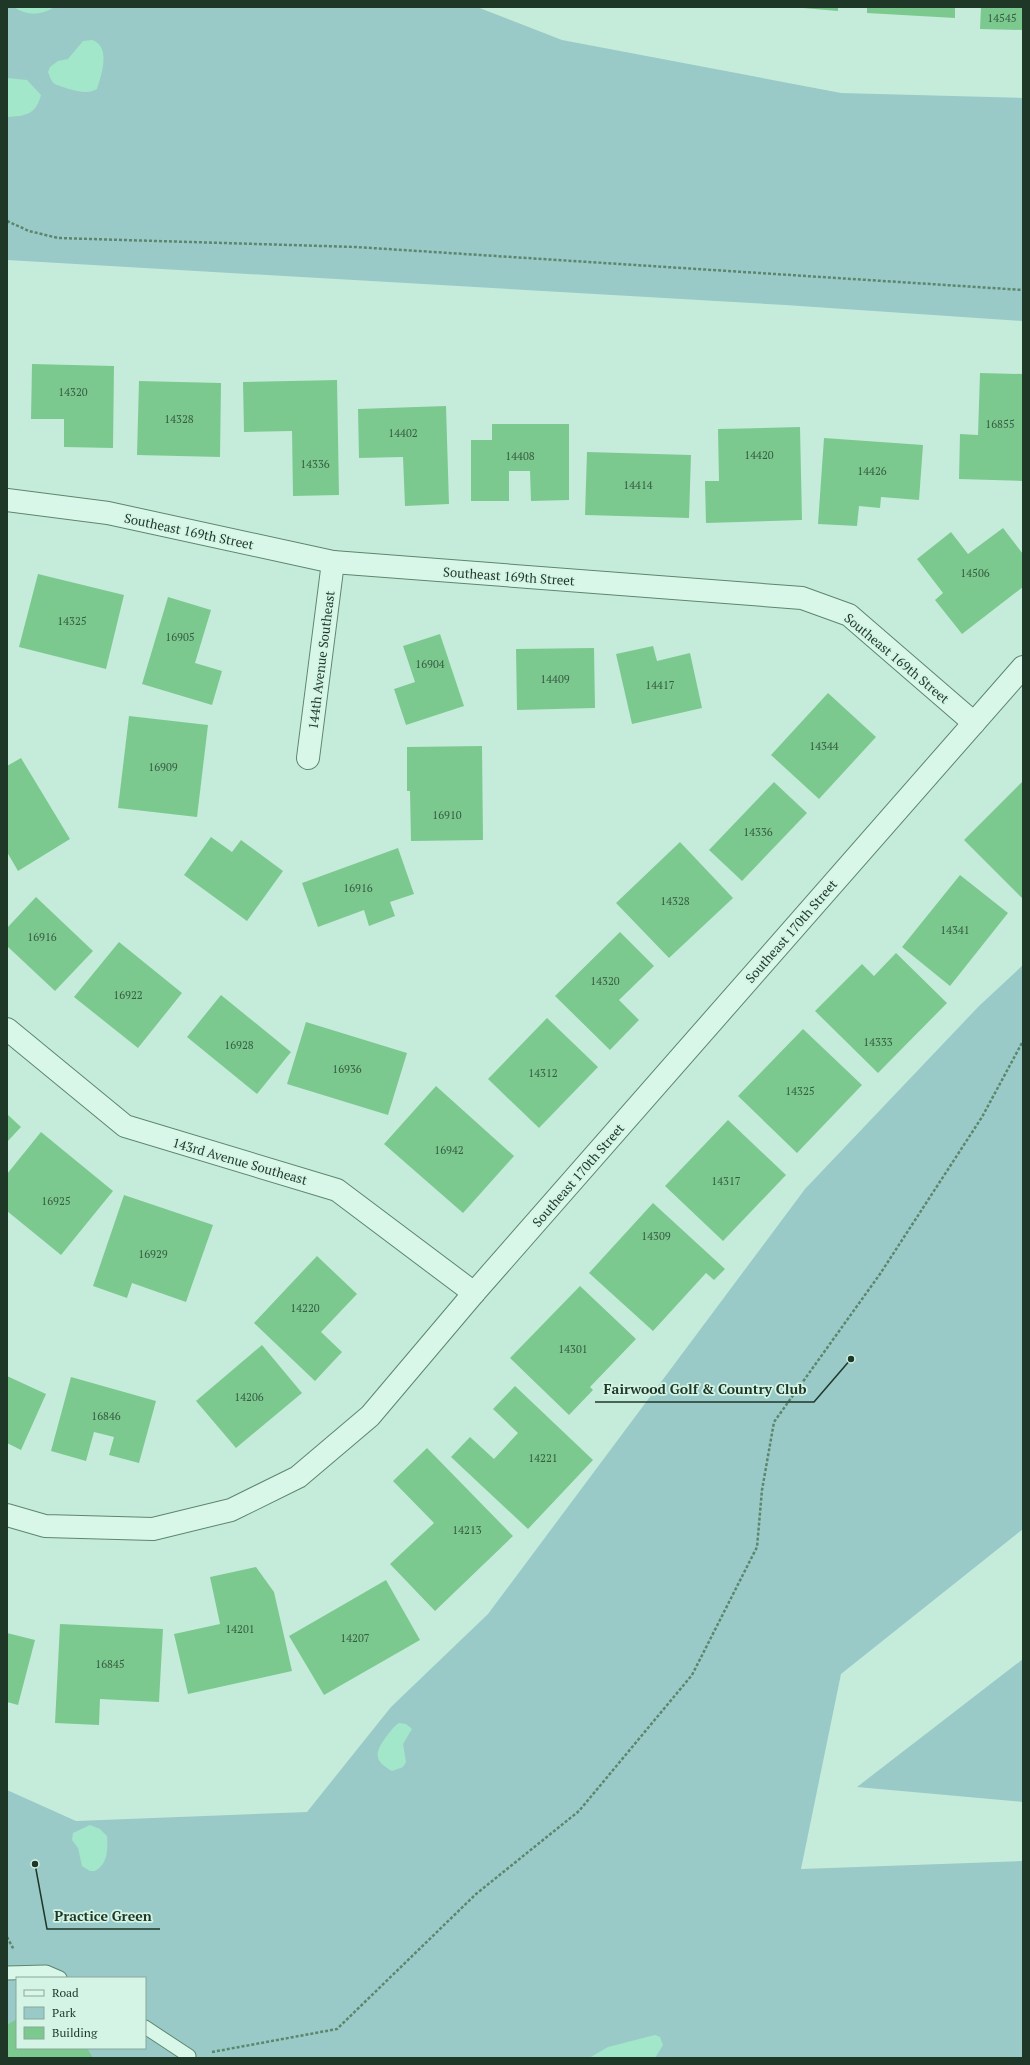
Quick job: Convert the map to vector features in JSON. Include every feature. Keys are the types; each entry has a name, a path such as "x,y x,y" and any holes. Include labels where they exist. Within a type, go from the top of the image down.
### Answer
{"street":[{"name":"Southeast 169th Street","path":"7,500 108,513 333,562 802,598 849,616 974,723"},
{"name":"144th Avenue Southeast","path":"308,758 333,562"},
{"name":"Southeast 170th Street","path":"7,1515 45,1526 153,1528 231,1510 298,1477 370,1416 474,1293 1023,667"},
{"name":"143rd Avenue Southeast","path":"7,1029 125,1126 338,1190 474,1293"}],"lane":[{"path":"7,1973 46,1972 58,1977"},
{"path":"146,2028 190,2056"}],"path":[{"path":"7,221 29,231 58,238 356,247 1023,290"},
{"path":"190,2056 337,2029 476,1894 579,1811 692,1675 757,1547 762,1490 774,1422 880,1274 982,1117 1023,1041"}],"green space":[{"path":"7,7 477,7 562,40 841,93 1023,98 1023,321 785,305 7,260"},
{"path":"1023,965 1023,1529 841,1674 801,1869 1023,1861 1023,2058 7,2058 7,1790 76,1821 307,1812 391,1707 488,1614 805,1189 979,1006"},
{"path":"1023,1659 1023,1802 857,1787"}],"sand":[{"path":"14,7 54,7 44,12 34,14 24,12"},
{"path":"92,40 98,43 102,48 104,61 97,89 83,92 55,84 51,80 48,72 50,67 58,61 68,59 83,41"},
{"path":"7,78 27,80 41,95 36,107 29,113 7,117"},
{"path":"399,1723 406,1724 412,1729 403,1744 406,1762 403,1767 392,1771 379,1760 378,1752 386,1737"},
{"path":"90,1825 100,1829 107,1836 107,1851 105,1860 95,1871 90,1871 82,1866 78,1848 72,1840 73,1833"},
{"path":"655,2035 660,2037 663,2045 655,2058 589,2058 608,2047"}],"building":[{"path":"791,7 838,7 838,11"},
{"path":"867,7 955,7 955,18 867,13"},
{"path":"981,7 1023,7 1023,30 980,29"},
{"path":"32,364 114,366 113,448 64,447 64,419 31,419"},
{"path":"980,373 1023,374 1023,481 959,479 960,434 978,435"},
{"path":"337,380 339,495 293,496 292,431 244,432 243,382"},
{"path":"139,381 221,383 220,457 137,455"},
{"path":"446,406 449,504 405,506 403,457 359,458 358,409"},
{"path":"492,424 569,424 569,500 531,501 530,471 509,471 509,501 471,501 471,440 492,440"},
{"path":"800,427 802,520 706,523 705,481 719,481 718,429"},
{"path":"824,438 923,445 919,500 881,497 880,508 859,506 857,526 818,524"},
{"path":"587,452 691,455 689,518 585,515"},
{"path":"1003,528 1023,554 1023,587 962,634 935,600 943,593 917,559 951,532 968,554"},
{"path":"38,574 124,595 106,669 19,647"},
{"path":"168,597 211,610 195,663 222,671 212,705 142,684"},
{"path":"440,634 464,706 406,725 394,689 415,682 403,646"},
{"path":"653,646 657,661 690,653 702,708 632,724 616,654"},
{"path":"594,648 595,708 517,710 516,649"},
{"path":"828,693 876,737 819,799 771,755"},
{"path":"129,716 208,725 197,817 118,808"},
{"path":"482,746 483,840 411,841 410,791 407,791 407,747"},
{"path":"21,758 70,839 18,871 7,852 7,766"},
{"path":"1023,781 1023,899 964,840"},
{"path":"774,782 807,813 742,881 709,850"},
{"path":"211,837 232,852 241,840 283,871 247,921 184,875"},
{"path":"680,842 733,898 669,958 616,903"},
{"path":"398,848 414,894 390,902 395,916 369,926 364,910 318,927 302,883"},
{"path":"960,875 1008,913 950,986 902,947"},
{"path":"36,897 93,951 55,991 7,946 7,928"},
{"path":"620,932 654,966 619,1000 639,1020 610,1050 555,996"},
{"path":"119,942 182,993 138,1048 74,997"},
{"path":"896,953 947,1003 878,1073 815,1011 862,964 874,976"},
{"path":"221,995 291,1052 257,1094 187,1037"},
{"path":"547,1018 598,1067 539,1128 488,1079"},
{"path":"306,1022 407,1053 388,1115 287,1084"},
{"path":"803,1029 862,1085 797,1153 738,1096"},
{"path":"436,1086 514,1156 463,1213 384,1144"},
{"path":"7,1114 21,1127 7,1142"},
{"path":"728,1120 786,1175 723,1241 665,1186"},
{"path":"41,1132 113,1191 61,1255 7,1211 7,1174"},
{"path":"124,1195 213,1225 186,1302 132,1283 127,1298 93,1286"},
{"path":"653,1203 725,1269 714,1280 706,1273 653,1331 589,1273"},
{"path":"317,1256 357,1294 321,1332 342,1352 315,1381 254,1323"},
{"path":"580,1286 636,1339 590,1387 593,1390 569,1415 510,1358"},
{"path":"262,1345 302,1393 236,1448 196,1401"},
{"path":"7,1376 46,1394 21,1450 7,1443"},
{"path":"71,1377 156,1401 139,1463 109,1455 114,1437 94,1432 86,1461 51,1451"},
{"path":"515,1386 593,1460 528,1529 451,1457 470,1437 494,1459 518,1433 493,1409"},
{"path":"427,1448 513,1536 435,1611 390,1564 434,1523 393,1481"},
{"path":"256,1567 274,1592 292,1671 188,1694 174,1634 220,1624 210,1577"},
{"path":"386,1580 420,1640 324,1695 289,1636"},
{"path":"60,1624 163,1629 159,1702 100,1699 99,1725 55,1723"},
{"path":"7,1633 35,1640 18,1705 7,1702"},
{"path":"16,2020 16,2049 88,2049 93,2058 7,2058 7,2025"}],"place":[{"name":"Fairwood Golf & Country Club","path":"851,1359"},
{"name":"Practice Green","path":"35,1864"}]}
